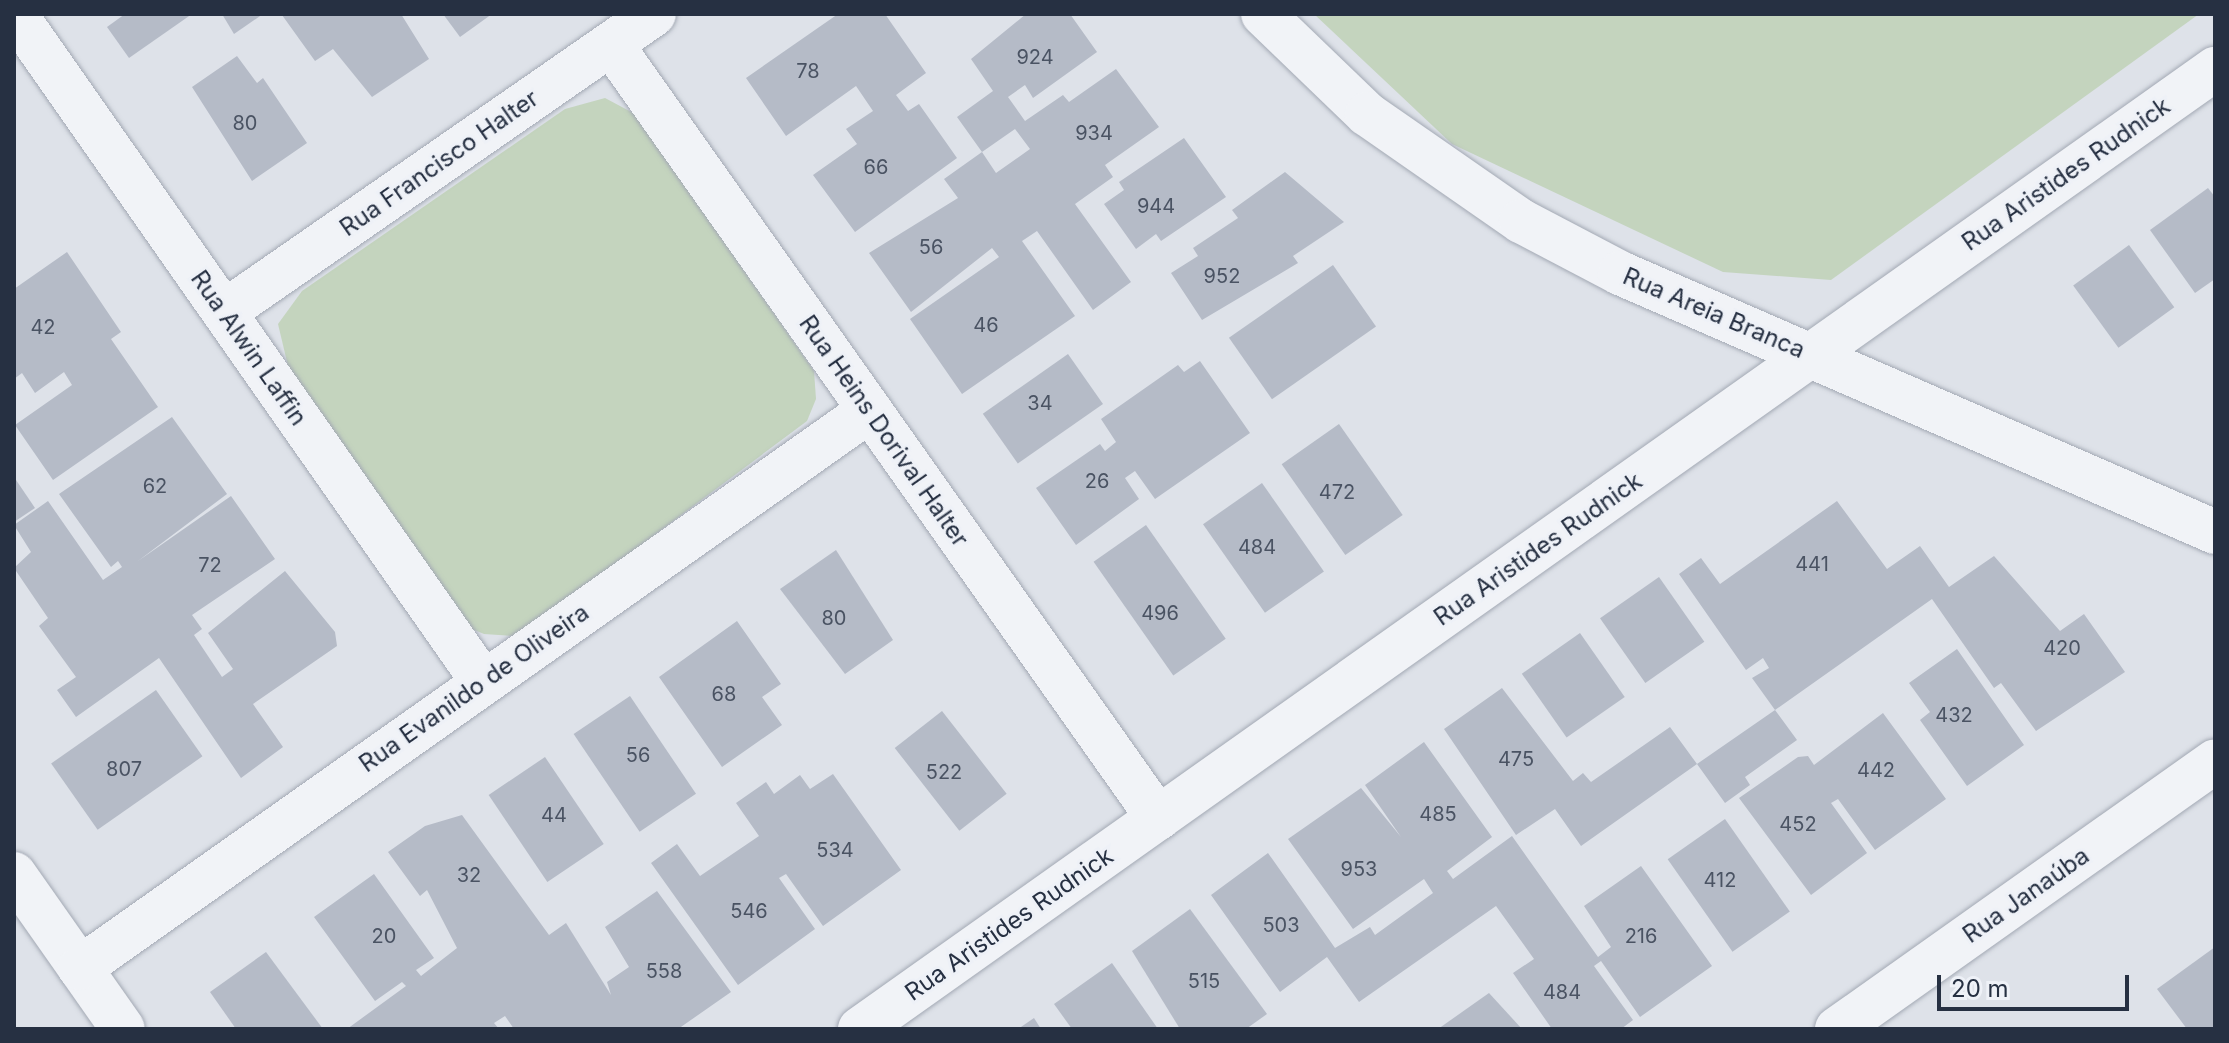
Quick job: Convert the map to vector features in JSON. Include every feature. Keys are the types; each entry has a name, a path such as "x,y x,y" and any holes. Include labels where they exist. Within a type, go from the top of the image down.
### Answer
{"street":[{"name":"Rua Alwin Laffin","path":"15,14 483,682"},
{"name":"Rua Francisco Halter","path":"224,312 654,14"},
{"name":"Rua Areia Branca","path":"1263,14 1367,114 1521,221 1620,273 2215,532"},
{"name":"Rua Heins Dorival Halter","path":"611,44 1158,818"},
{"name":"Rua Aristides Rudnick","path":"860,1029 2215,69"},
{"name":"Rua Evanildo de Oliveira","path":"80,968 870,410"},
{"name":"Rua Janaúba","path":"1837,1029 2215,761"},
{"path":"14,874 123,1029"}],"green space":[{"path":"1314,14 2199,14 1831,280 1723,272 1452,144"},
{"path":"605,98 635,114 814,371 816,399 807,421 538,622 512,636 484,634 472,629 288,366 278,324 302,291 565,109"}],"building":[{"path":"125,14 192,14 129,58 107,27"},
{"path":"222,14 263,14 234,34"},
{"path":"401,14 429,59 372,97 333,49 315,61 282,15"},
{"path":"443,14 492,14 460,37"},
{"path":"838,14 885,14 926,73 896,95 908,111 919,104 957,158 855,232 813,175 857,144 846,129 873,111 856,86 786,136 746,78"},
{"path":"1026,14 1070,14 1097,52 1033,98 1025,85 1008,97 1025,121 1063,95 1069,102 1116,69 1159,127 1105,165 1113,177 1075,204 1131,282 1093,310 1037,231 1022,241 1075,316 962,394 910,319 999,257 992,248 911,312 869,253 958,198 944,179 982,152 957,117 993,91 971,59","holes":["1015,129 1030,149 996,173 982,152"]},
{"path":"237,56 257,83 263,78 307,143 252,181 192,87"},
{"path":"1184,138 1226,197 1161,241 1156,234 1136,249 1104,204 1124,190 1119,182"},
{"path":"1285,172 1344,222 1293,256 1298,263 1202,320 1171,273 1198,256 1193,248 1238,218 1232,210"},
{"path":"2208,188 2215,197 2215,279 2195,293 2150,230"},
{"path":"2129,245 2174,307 2118,348 2073,286"},
{"path":"67,252 121,332 111,339 158,407 53,480 15,425 72,385 64,372 35,393 22,373 14,379 14,289"},
{"path":"1333,265 1376,326 1272,399 1229,338"},
{"path":"1068,354 1103,404 1018,464 983,414"},
{"path":"1200,361 1250,433 1155,499 1135,471 1125,478 1139,499 1076,545 1036,488 1100,444 1105,451 1116,442 1101,419 1178,365 1184,372"},
{"path":"172,417 227,494 138,561 231,496 275,559 192,615 202,629 194,635 222,677 233,669 208,633 285,571 335,632 337,646 253,704 283,747 241,778 159,658 76,717 57,690 76,677 39,626 48,618 14,568 31,552 14,525 48,501 103,580 122,567 118,561 111,567 59,494"},
{"path":"1339,424 1403,515 1345,555 1282,464"},
{"path":"14,477 35,508 14,522"},
{"path":"1262,483 1324,571 1265,613 1203,524"},
{"path":"1837,501 1887,569 1920,546 1949,587 1994,556 2060,631 2084,614 2125,672 2036,731 2001,683 1994,688 1932,599 1775,710 1752,678 1769,668 1763,658 1746,670 1679,574 1701,558 1720,584"},
{"path":"1146,525 1226,639 1173,676 1094,562"},
{"path":"836,550 893,640 845,674 780,589"},
{"path":"1659,577 1704,642 1645,683 1600,618"},
{"path":"737,621 781,684 762,697 782,725 722,767 659,677"},
{"path":"1580,633 1625,697 1567,738 1522,674"},
{"path":"1957,649 2024,745 1967,786 1920,720 1930,712 1909,683"},
{"path":"1502,688 1573,781 1583,773 1591,782 1670,727 1697,764 1581,846 1555,809 1516,835 1444,729"},
{"path":"156,690 202,756 98,830 51,763"},
{"path":"630,696 696,794 640,832 574,734"},
{"path":"1775,710 1797,740 1745,777 1750,785 1725,803 1697,764"},
{"path":"942,711 1007,794 959,831 895,748"},
{"path":"1883,713 1946,799 1875,850 1838,799 1831,803 1867,853 1811,895 1739,798 1798,757 1808,756 1814,765"},
{"path":"1424,742 1492,837 1447,871 1453,879 1512,836 1598,957 1611,947 1584,906 1641,866 1712,966 1640,1017 1601,961 1594,966 1633,1020 1621,1029 1552,1029 1513,973 1534,959 1496,906 1359,1002 1327,957 1280,992 1211,895 1268,853 1335,948 1370,927 1375,935 1433,893 1424,879 1353,929 1288,839 1361,788 1401,837 1365,785"},
{"path":"545,757 604,844 547,882 489,795"},
{"path":"833,774 901,870 823,926 786,874 779,878 815,929 738,985 651,863 677,844 700,876 759,836 736,803 766,782 774,794 800,775 810,789"},
{"path":"462,815 549,935 566,923 611,995 607,982 629,967 605,927 657,891 731,992 678,1029 514,1029 505,1016 494,1023 499,1029 347,1029 406,986 402,982 375,1001 314,917 374,874 434,958 416,970 421,976 457,948 427,890 420,896 388,852 425,826"},
{"path":"1725,819 1790,912 1732,952 1668,859"},
{"path":"1190,909 1267,1014 1246,1029 1180,1029 1132,951"},
{"path":"2215,947 2215,1029 2187,1029 2157,989"},
{"path":"266,952 323,1029 236,1029 210,992"},
{"path":"1112,963 1158,1029 1072,1029 1054,1004"},
{"path":"1489,993 1522,1029 1438,1029"},
{"path":"1034,1018 1041,1029 1018,1029"}]}
